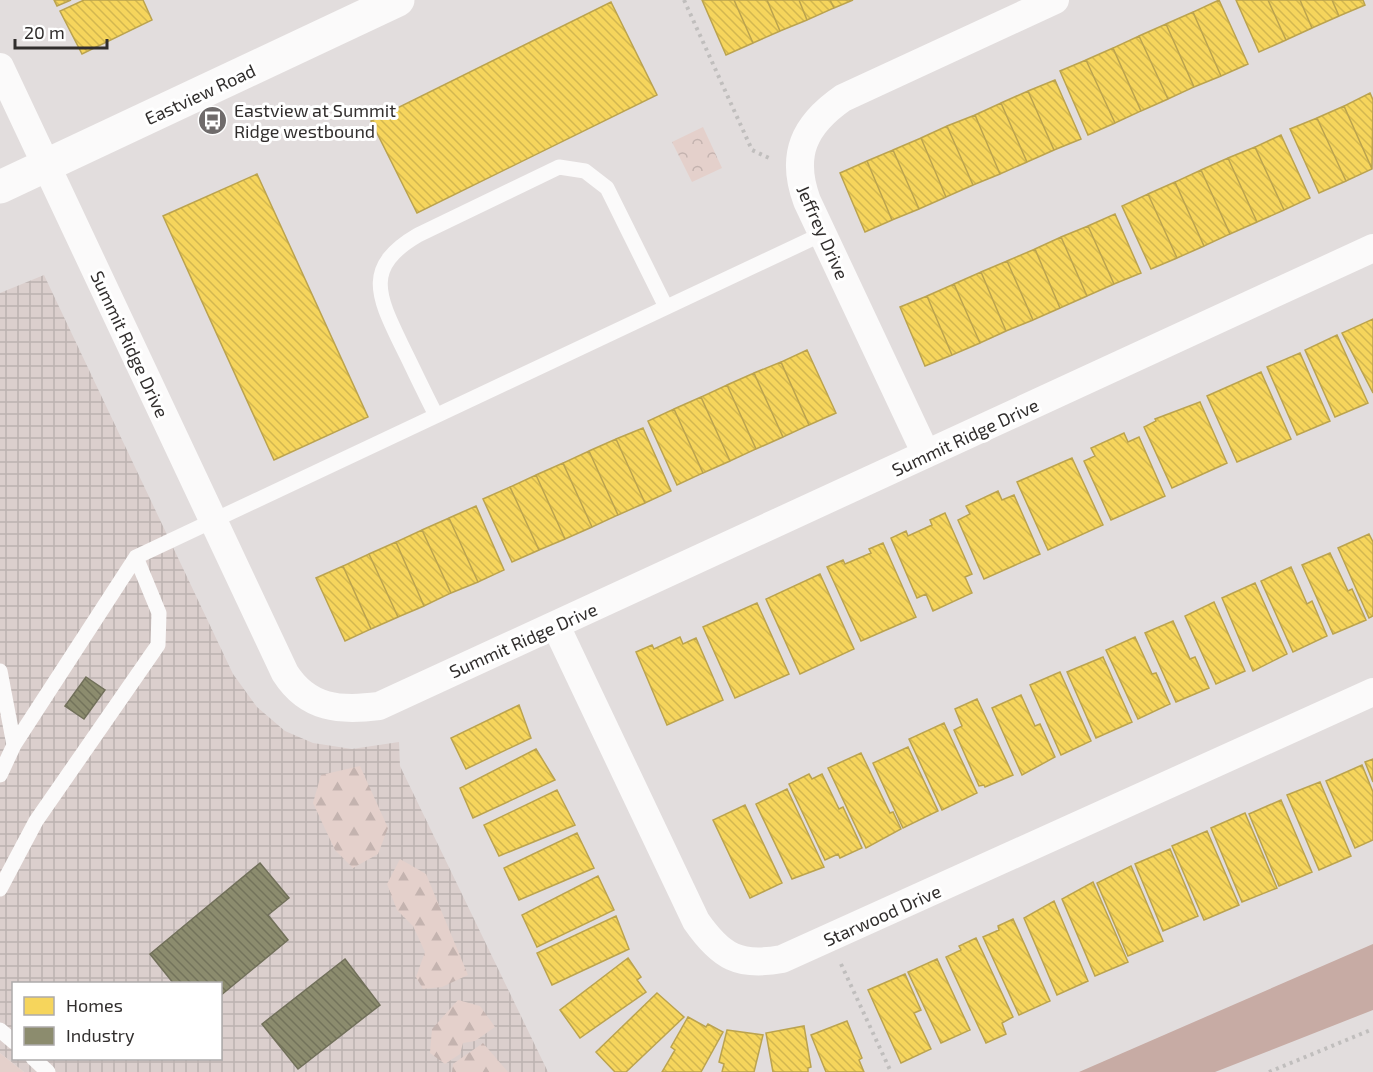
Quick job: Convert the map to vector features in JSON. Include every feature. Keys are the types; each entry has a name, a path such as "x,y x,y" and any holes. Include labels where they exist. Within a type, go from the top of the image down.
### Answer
{"street":[{"name":"Eastview Road","path":"0,187 399,0"},
{"name":"Jeffrey Drive","path":"926,454 822,234 799,178 803,146 811,127 821,113 843,98 1055,0"},
{"name":"Summit Ridge Drive","path":"0,67 285,672 296,689 312,702 357,709 380,706 1373,248"},
{"name":"Starwood Drive","path":"556,626 696,921 712,944 734,959 758,964 782,960 1373,692"}],"lane":[{"path":"436,415 381,302 382,273 388,260 399,246 418,235 559,167 585,171 608,188 666,308"},
{"path":"0,775 14,745 136,557 822,234"},
{"path":"0,889 36,821 158,645 159,613 136,557"},
{"path":"0,671 14,745"},
{"path":"0,1030 12,1040"},
{"path":"34,1060 48,1072"}],"path":[{"path":"684,0 752,150 769,158"},
{"path":"831,938 891,1072"},
{"path":"1269,1072 1373,1029"}],"shaded area":[{"path":"44,275 233,674 257,707 285,731 313,743 352,749 399,742 400,766 548,1072 24,1072 0,1053 0,293"},
{"path":"1373,944 1373,1010 1215,1072 1079,1072"}],"green space":[{"path":"703,127 722,168 692,182 672,142"},
{"path":"360,766 388,828 378,854 353,868 335,850 313,803 321,775"},
{"path":"400,859 426,874 468,975 442,987 423,989 416,977 425,952 413,926 397,910 387,884"},
{"path":"458,1000 480,1006 495,1027 475,1041 463,1043 460,1054 445,1064 430,1053 432,1029"},
{"path":"483,1043 508,1072 452,1072 453,1064"},
{"path":"0,1053 24,1072 0,1072"}],"building: Homes":[{"path":"54,0 71,0 57,6"},
{"path":"84,0 143,0 152,20 82,54 60,11"},
{"path":"702,0 734,0 753,43 726,55"},
{"path":"734,0 767,0 780,31 753,43"},
{"path":"767,0 799,0 807,20 780,31"},
{"path":"799,0 830,0 834,8 807,20"},
{"path":"830,0 853,0 834,8"},
{"path":"1219,0 1248,64 1221,76 1193,12"},
{"path":"1236,0 1268,0 1286,40 1259,52"},
{"path":"1268,0 1300,0 1312,28 1286,40"},
{"path":"1300,0 1332,0 1339,16 1312,28"},
{"path":"1332,0 1363,0 1365,5 1339,16"},
{"path":"611,2 657,95 417,213 371,121"},
{"path":"1193,12 1221,76 1194,87 1166,24"},
{"path":"1166,24 1194,87 1168,99 1139,36"},
{"path":"1139,36 1168,99 1141,111 1113,48"},
{"path":"1113,48 1141,111 1115,123 1086,60"},
{"path":"1086,60 1115,123 1088,135 1060,71"},
{"path":"1055,80 1081,139 1054,150 1028,91"},
{"path":"1028,91 1054,150 1027,162 1001,103"},
{"path":"1370,93 1373,100 1372,169 1344,106"},
{"path":"1001,103 1027,162 1000,174 975,115"},
{"path":"1344,106 1372,169 1346,181 1317,118"},
{"path":"975,115 1000,174 973,185 947,126"},
{"path":"1317,118 1346,181 1319,193 1290,129"},
{"path":"947,126 973,185 946,197 921,138"},
{"path":"1281,135 1310,198 1284,210 1255,147"},
{"path":"921,138 946,197 919,209 893,150"},
{"path":"1255,147 1284,210 1257,222 1228,158"},
{"path":"893,150 919,209 892,220 867,161"},
{"path":"1228,158 1257,222 1230,234 1201,170"},
{"path":"867,161 892,220 865,232 840,173"},
{"path":"1201,170 1230,234 1204,246 1175,182"},
{"path":"257,174 368,417 274,460 163,216"},
{"path":"1175,182 1204,246 1177,258 1148,194"},
{"path":"1148,194 1177,258 1151,269 1122,206"},
{"path":"1115,214 1141,273 1114,284 1088,226"},
{"path":"1088,226 1114,284 1087,296 1061,237"},
{"path":"1061,237 1087,296 1060,308 1035,249"},
{"path":"1035,249 1060,308 1033,320 1007,261"},
{"path":"1007,261 1033,320 1006,331 981,272"},
{"path":"981,272 1006,331 980,343 954,284"},
{"path":"954,284 980,343 952,355 927,296"},
{"path":"927,296 952,355 925,366 900,307"},
{"path":"1373,319 1373,393 1342,333"},
{"path":"1337,335 1368,403 1335,417 1305,350"},
{"path":"807,350 836,413 809,425 781,362"},
{"path":"1300,353 1330,421 1297,435 1267,367"},
{"path":"781,362 809,425 783,437 754,373"},
{"path":"1261,372 1291,439 1237,462 1207,396"},
{"path":"754,373 783,437 756,449 727,385"},
{"path":"727,385 756,449 730,461 701,397"},
{"path":"701,397 730,461 703,473 674,409"},
{"path":"1200,402 1227,463 1172,488 1144,427 1156,421 1155,419"},
{"path":"674,409 703,473 677,485 648,421"},
{"path":"643,428 671,491 645,503 616,439"},
{"path":"1124,433 1128,442 1139,437 1165,496 1111,520 1084,461 1095,456 1091,448"},
{"path":"616,439 645,503 618,515 589,451"},
{"path":"589,451 618,515 592,527 563,463"},
{"path":"1072,458 1103,525 1048,550 1017,482"},
{"path":"563,463 592,527 565,539 536,475"},
{"path":"536,475 565,539 539,550 510,487"},
{"path":"510,487 539,550 512,562 483,499"},
{"path":"998,491 1002,500 1014,495 1040,554 984,579 958,520 970,514 966,506"},
{"path":"476,506 504,570 478,582 449,518"},
{"path":"945,513 972,574 965,577 972,593 933,611 926,594 917,598 891,538 906,531 908,536 932,525 930,520"},
{"path":"449,518 478,582 451,593 422,530"},
{"path":"422,530 451,593 424,606 396,542"},
{"path":"1369,534 1373,542 1373,616 1369,618 1338,548"},
{"path":"396,542 424,606 398,617 369,554"},
{"path":"883,543 916,617 861,641 827,567 843,560 845,564 871,553 869,549"},
{"path":"1330,553 1348,591 1352,589 1366,620 1333,634 1302,565"},
{"path":"369,554 398,617 371,629 343,566"},
{"path":"343,566 371,629 345,641 316,578"},
{"path":"1291,567 1307,604 1312,601 1327,636 1293,652 1261,581"},
{"path":"820,574 854,649 800,674 766,599"},
{"path":"1255,583 1287,654 1253,671 1222,598"},
{"path":"1214,602 1245,671 1216,684 1185,616"},
{"path":"757,603 789,674 735,698 703,627"},
{"path":"1173,621 1190,659 1195,657 1209,688 1176,702 1145,633"},
{"path":"680,637 683,644 696,638 723,700 667,725 636,652 652,645 654,649"},
{"path":"1135,637 1152,674 1156,673 1170,704 1138,719 1106,650"},
{"path":"1103,657 1132,722 1096,738 1067,672"},
{"path":"1060,672 1091,741 1061,755 1030,685"},
{"path":"1021,695 1035,726 1040,724 1055,757 1022,775 992,708"},
{"path":"977,699 1013,775 985,787 984,785 979,786 954,730 962,726 955,709"},
{"path":"519,705 531,738 466,769 451,738"},
{"path":"944,723 977,793 942,810 909,739"},
{"path":"908,747 938,811 903,828 873,763"},
{"path":"536,749 555,780 473,818 460,788"},
{"path":"861,753 890,813 893,812 901,829 866,848 828,768"},
{"path":"1373,759 1373,782 1365,762"},
{"path":"1362,765 1373,792 1373,840 1355,848 1326,781"},
{"path":"809,774 812,779 822,774 839,809 843,807 862,848 840,858 838,854 825,860 789,784"},
{"path":"1320,782 1351,856 1319,870 1287,795"},
{"path":"787,789 824,867 792,879 756,804"},
{"path":"557,790 575,825 499,856 484,825"},
{"path":"1281,800 1312,872 1279,886 1249,814"},
{"path":"745,805 782,883 750,898 713,820"},
{"path":"1245,813 1277,888 1242,902 1211,828"},
{"path":"1207,831 1239,905 1204,920 1172,846"},
{"path":"577,833 594,868 519,900 504,868"},
{"path":"1170,849 1198,916 1163,931 1135,864"},
{"path":"1131,866 1163,941 1128,956 1097,883"},
{"path":"598,876 614,910 537,947 522,915"},
{"path":"1093,882 1128,962 1095,976 1062,899"},
{"path":"1054,901 1088,981 1057,995 1024,918"},
{"path":"616,916 629,949 552,985 537,953"},
{"path":"1013,919 1050,1001 1019,1015 983,937 999,930 998,926"},
{"path":"976,938 1013,1017 1002,1023 1006,1034 986,1043 946,957 961,950 959,946"},
{"path":"628,958 641,977 637,980 646,992 580,1038 560,1010"},
{"path":"937,959 970,1030 941,1043 908,972"},
{"path":"905,974 921,1010 914,1013 931,1049 901,1063 868,990"},
{"path":"657,993 684,1017 626,1072 615,1072 596,1052"},
{"path":"688,1017 706,1027 708,1024 723,1032 701,1072 662,1072 675,1050 671,1047"},
{"path":"847,1021 862,1058 859,1060 864,1072 826,1072 811,1035"},
{"path":"804,1026 811,1067 808,1068 808,1072 773,1072 766,1033"},
{"path":"727,1030 763,1035 754,1072 722,1072 724,1064 719,1062"}],"building: Industry":[{"path":"86,677 105,690 84,719 65,706"},
{"path":"260,863 289,898 268,915 288,940 222,994 222,982 172,982 150,954"},
{"path":"345,959 380,1005 298,1069 262,1024"}],"place":[{"name":"Eastview at Summit Ridge westbound","path":"213,120"}]}
